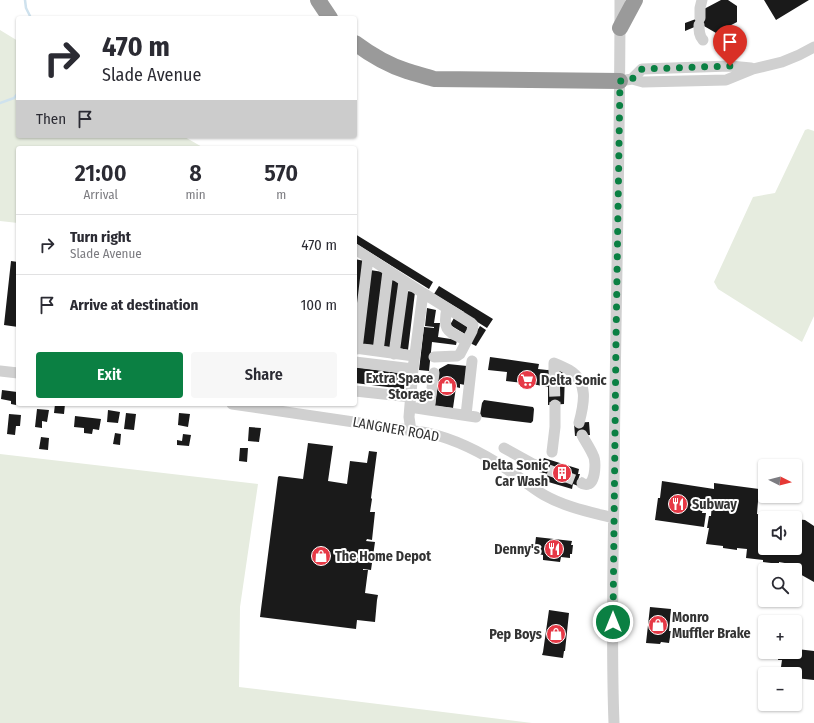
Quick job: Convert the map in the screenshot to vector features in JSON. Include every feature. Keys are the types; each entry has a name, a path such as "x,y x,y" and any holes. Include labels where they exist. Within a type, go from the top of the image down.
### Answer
{"highway":[{"path":"318,0 329,16"},
{"path":"620,28 635,0"},
{"path":"357,45 388,64 407,72 434,79 626,80"}],"street":[{"path":"614,723 613,518 616,295 626,80 620,28 620,0"},
{"path":"702,0 700,8 700,34 703,40"},
{"path":"626,80 642,69 730,66 753,69 782,62 814,47"},
{"path":"357,250 473,325 472,332 460,354 457,356 434,357"},
{"path":"357,341 368,258"},
{"path":"378,351 388,271"},
{"path":"394,354 404,281"},
{"path":"410,431 409,417 414,356 423,293"},
{"path":"447,308 445,318 446,328 467,341"},
{"path":"357,349 414,356"},
{"path":"357,391 410,402 429,410 471,416 472,361"},
{"path":"357,362 413,369"},
{"path":"554,370 554,363 569,370 580,380 583,391 584,405 580,423"},
{"path":"0,371 16,373"},
{"path":"429,410 434,373"},
{"path":"552,452 556,405"},
{"name":"LANGNER ROAD","path":"251,406 437,435 486,455 543,494 558,502 613,518"},
{"path":"582,435 594,456 595,465 591,482 588,484 582,483"},
{"path":"504,448 533,464"}],"shaded area":[{"path":"0,30 16,40 16,138 186,138 200,146 16,146 16,223 0,221"},
{"path":"808,129 814,131 814,316 802,342 718,289 714,282 753,197 775,193 805,130"},
{"path":"0,454 258,484 240,607 239,687 532,723 0,723"}],"building":[{"path":"721,0 728,0 737,6 737,22 716,33 704,26 704,23 685,31 685,23 704,16 704,9"},
{"path":"764,0 809,0 776,20"},
{"path":"357,235 433,282 429,289 357,244"},
{"path":"357,259 364,261 357,308"},
{"path":"11,261 16,262 16,327 4,325"},
{"path":"370,270 383,272 374,345 361,344"},
{"path":"390,280 399,281 391,347 382,346"},
{"path":"439,286 493,319 487,328 434,294"},
{"path":"406,291 415,292 408,350 399,348"},
{"path":"427,308 436,310 434,323 440,323 438,337 457,340 456,345 432,342 429,371 419,370 424,327 434,328 425,326"},
{"path":"454,318 469,328 465,334 450,325"},
{"path":"480,326 486,330 476,346 470,343"},
{"path":"490,357 539,364 538,369 563,369 563,375 565,374 564,404 548,405 548,387 506,381 507,372 488,370"},
{"path":"448,364 467,366 465,385 460,384 460,388 456,387 453,408 435,406 439,369"},
{"path":"357,367 406,374 404,389 357,383"},
{"path":"2,390 16,392 16,405 11,404 11,401 1,399"},
{"path":"484,400 533,407 533,421 531,423 482,417 480,415"},
{"path":"55,406 65,406 64,414 54,413"},
{"path":"37,409 49,410 47,422 42,421 42,428 35,427"},
{"path":"108,410 120,412 118,423 107,422"},
{"path":"126,413 136,414 134,430 124,429"},
{"path":"179,413 190,414 188,427 178,425"},
{"path":"9,414 21,415 20,426 16,426 15,435 7,434"},
{"path":"75,416 101,419 99,430 93,429 92,434 84,433 84,428 74,427"},
{"path":"589,422 590,435 575,436 574,423"},
{"path":"249,427 261,428 259,442 248,441"},
{"path":"115,433 121,434 120,445 113,444"},
{"path":"183,434 191,435 189,446 177,445 177,440 182,441"},
{"path":"41,437 49,438 48,450 39,449"},
{"name":"The Home Depot","path":"308,443 333,446 328,481 347,484 350,461 367,463 369,451 377,452 370,512 375,512 372,540 367,539 366,541 375,542 371,570 363,569 368,570 365,593 378,595 375,622 357,620 356,629 260,617 278,477 303,479"},
{"path":"240,448 248,448 247,462 239,461"},
{"name":"Delta Sonic Car Wash","path":"544,458 579,469 578,474 580,474 578,480 581,487 573,484 572,489 545,481 548,474 531,470 534,459 542,462"},
{"path":"662,481 714,489 714,483 758,489 758,555 802,555 802,520 805,520 814,526 814,582 802,575 802,563 763,562 763,560 746,558 747,549 737,548 737,550 723,548 723,546 706,544 709,528 707,528 709,516 711,516 712,503 704,502 702,513 706,513 704,527 655,520 658,498 660,498"},
{"name":"Denny's","path":"536,537 572,541 572,554 570,554 570,558 561,557 560,562 543,560 543,555 534,553"},
{"path":"650,607 671,609 669,631 671,631 669,643 646,643"},
{"path":"549,610 569,613 563,658 542,655"},
{"path":"802,650 814,651 814,680 802,679 802,667 781,667 782,660 778,660 802,659"}],"waterway":[{"path":"25,0 26,8 30,16"},
{"path":"0,103 14,98 16,96"}],"tunnel":[{"path":"554,369 555,405"},
{"path":"533,464 582,483"}],"place":[{"name":"Delta Sonic","path":"527,380"},
{"name":"Extra Space Storage","path":"447,386"},
{"name":"Delta Sonic Car Wash","path":"562,473"},
{"name":"Subway","path":"678,504"},
{"name":"Denny's","path":"554,549"},
{"name":"The Home Depot","path":"321,556"},
{"name":"Monro Muffler Brake","path":"658,625"},
{"name":"Pep Boys","path":"556,634"}],"route":[{"path":"613,622 613,518 620,81 632,79 642,69 730,66"}]}
